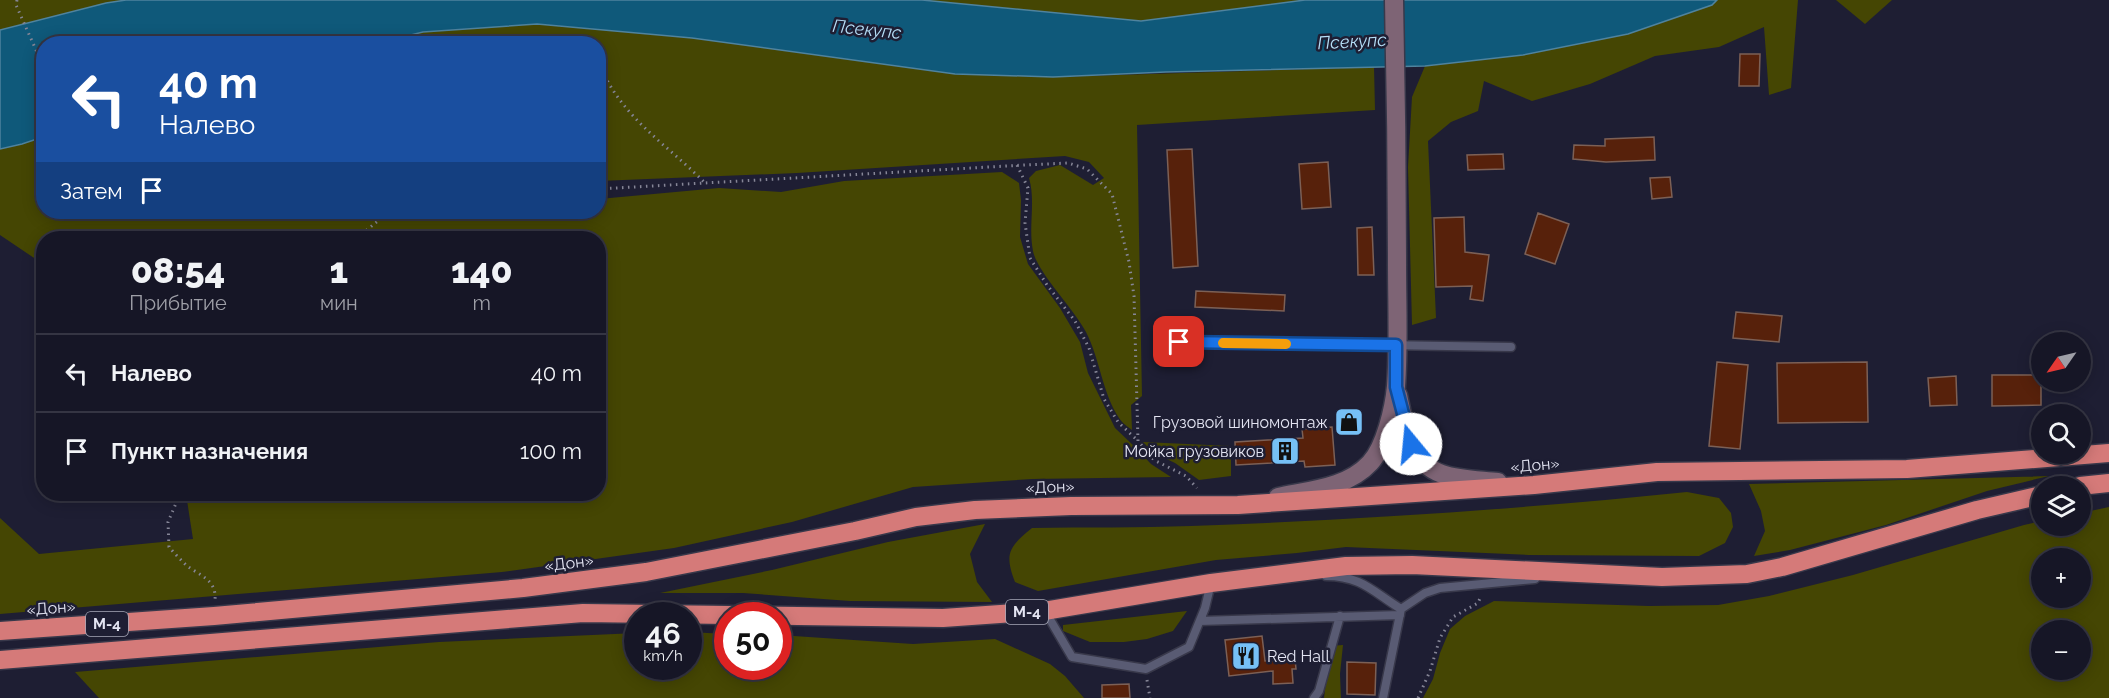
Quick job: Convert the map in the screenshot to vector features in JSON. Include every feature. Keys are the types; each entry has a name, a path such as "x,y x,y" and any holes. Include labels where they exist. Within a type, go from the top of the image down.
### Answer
{"highway":[{"name":"«Дон»","path":"0,631 214,616 523,588 646,573 916,517 975,510 1071,506 1238,505 1534,485 1657,472 1907,470 2109,453"},
{"path":"2091,485 2109,483"},
{"name":"М-4","path":"0,660 584,613 943,618 1044,611 1211,583 1346,566 1412,565 1662,577 1747,574 1782,567 1977,510 2031,498"}],"main road":[{"path":"1394,0 1397,122 1396,387"},
{"name":"М-4","path":"1396,387 1411,444 1429,468 1442,474 1473,480 1534,485"},
{"name":"М-4","path":"1238,505 1338,484 1358,474 1378,452 1391,413 1396,387"}],"lane":[{"path":"1179,342 1511,347"},
{"name":"М-4","path":"1256,577 1334,576 1352,579 1364,583 1400,612 1425,593 1440,588 1580,574"},
{"path":"1044,611 1072,657 1146,669 1189,647 1200,621 1211,583"},
{"path":"1200,621 1400,612 1383,698"},
{"path":"1314,698 1340,616"}],"path":[{"path":"17,0 16,5 36,50"},
{"path":"606,79 635,119 685,162 706,184"},
{"path":"606,189 1017,165 1068,163 1087,169 1112,194 1129,262 1134,296 1138,441"},
{"path":"1017,165 1028,188 1025,223 1030,258 1047,285 1075,321 1089,348 1104,399 1118,423 1154,460 1186,476 1213,505"},
{"path":"366,231 380,219"},
{"path":"177,501 168,522 169,547 188,566 207,576 216,595 214,616"},
{"path":"1418,698 1430,671 1440,638 1453,617 1478,603 1486,583"},
{"path":"1146,669 1150,698"}],"shaded area":[{"path":"0,0 126,0 0,30"},
{"path":"922,0 1319,0 1141,21"},
{"path":"1717,0 1798,0 1791,88 1769,95 1764,27 1719,47 1655,56 1590,84 1532,101 1484,81 1478,111 1451,122 1428,141 1436,318 1412,325 1408,167 1412,97 1425,66 1523,55 1628,34 1712,5"},
{"path":"1836,0 1892,0 1865,24"},
{"path":"537,24 692,38 955,74 1053,77 1374,67 1375,110 1137,125 1142,396 1131,405 1132,430 1120,420 1113,408 1086,332 1048,280 1033,251 1032,196 1029,178 1036,171 1060,165 1093,185 1104,178 1089,162 1065,156 797,173 606,181 606,36 407,36 423,32"},
{"path":"36,139 36,219 606,219 606,198 719,188 781,192 844,181 1002,172 1019,183 1020,237 1028,264 1060,308 1080,342 1088,373 1115,428 1151,464 1171,477 1032,479 913,487 792,522 674,548 502,572 0,614 0,518 39,554 193,539 187,501 606,501 606,231 36,231 36,259 0,235 0,149"},
{"path":"1143,442 1231,446 1231,476 1199,480 1175,463 1154,453"},
{"path":"2031,476 2031,480 1987,491 1886,525 1790,550 1754,556 1765,531 1761,511 1749,484"},
{"path":"1687,492 1719,498 1731,513 1733,527 1725,543 1699,556 1529,555 1346,547 1216,560 1038,591 1015,582 1009,557 1018,540 1032,528 1171,527 1315,521 1501,509"},
{"path":"2109,507 2109,698 1423,698 1433,679 1450,629 1465,616 1494,601 1649,606 1718,605 1769,596 1853,575 2031,523 2031,536 2091,536 2091,511"},
{"path":"985,524 970,554 977,582 992,602 850,601 743,593 660,593 772,570 888,542"},
{"path":"1187,611 1173,631 1147,639 1090,642 1063,631 1063,625"},
{"path":"702,633 714,633 714,680 792,680 792,636 913,644 995,639 1050,664 1065,676 1084,698 99,698 75,672 439,642 624,634 624,680 702,680"},
{"path":"1343,645 1340,674 1341,698 1324,698 1330,646"}],"water":[{"name":"Псекупс","path":"126,0 922,0 1141,21 1305,0 1717,0 1712,5 1628,34 1523,55 1425,66 1053,77 955,74 692,38 537,24 423,32 407,36 36,36 36,139 0,149 0,30"}],"building":[{"path":"1740,54 1760,54 1759,86 1739,86"},
{"path":"1654,137 1655,160 1606,162 1573,159 1574,145 1605,146 1605,139"},
{"path":"1192,149 1198,266 1173,268 1167,150"},
{"path":"1503,154 1504,169 1468,170 1467,155"},
{"path":"1328,162 1331,207 1302,209 1299,164"},
{"path":"1670,177 1672,197 1652,199 1650,178"},
{"path":"1538,213 1569,224 1555,264 1525,254"},
{"path":"1464,217 1465,252 1489,255 1483,301 1470,299 1472,286 1436,287 1434,218"},
{"path":"1372,227 1374,275 1358,275 1357,228"},
{"path":"1196,291 1285,295 1284,311 1195,307"},
{"path":"1736,312 1782,316 1779,342 1733,338"},
{"path":"1717,362 1748,365 1740,449 1709,446"},
{"path":"1867,362 1868,422 1778,423 1777,363"},
{"path":"1992,375 2031,375 2031,392 2041,392 2041,404 1992,406"},
{"path":"1956,376 1957,405 1930,406 1928,378"},
{"path":"1354,417 1355,430 1342,432 1340,419"},
{"name":"Мойка грузовиков","path":"1332,427 1335,465 1305,467 1304,461 1236,465 1235,442 1303,438 1302,429"},
{"name":"Red Hall","path":"1262,636 1265,661 1295,659 1296,669 1292,669 1293,683 1273,684 1273,671 1229,676 1225,640"},
{"path":"1347,662 1376,663 1375,695 1347,694"},
{"path":"1129,684 1130,698 1102,698 1102,685"}],"slow traffic":[{"path":"1223,343 1286,344"}],"place":[{"name":"Грузовой шиномонтаж","path":"1349,422"},
{"name":"Мойка грузовиков","path":"1285,451"},
{"name":"Red Hall","path":"1246,656"}],"route":[{"path":"1179,342 1396,345 1396,387 1411,444"}]}
